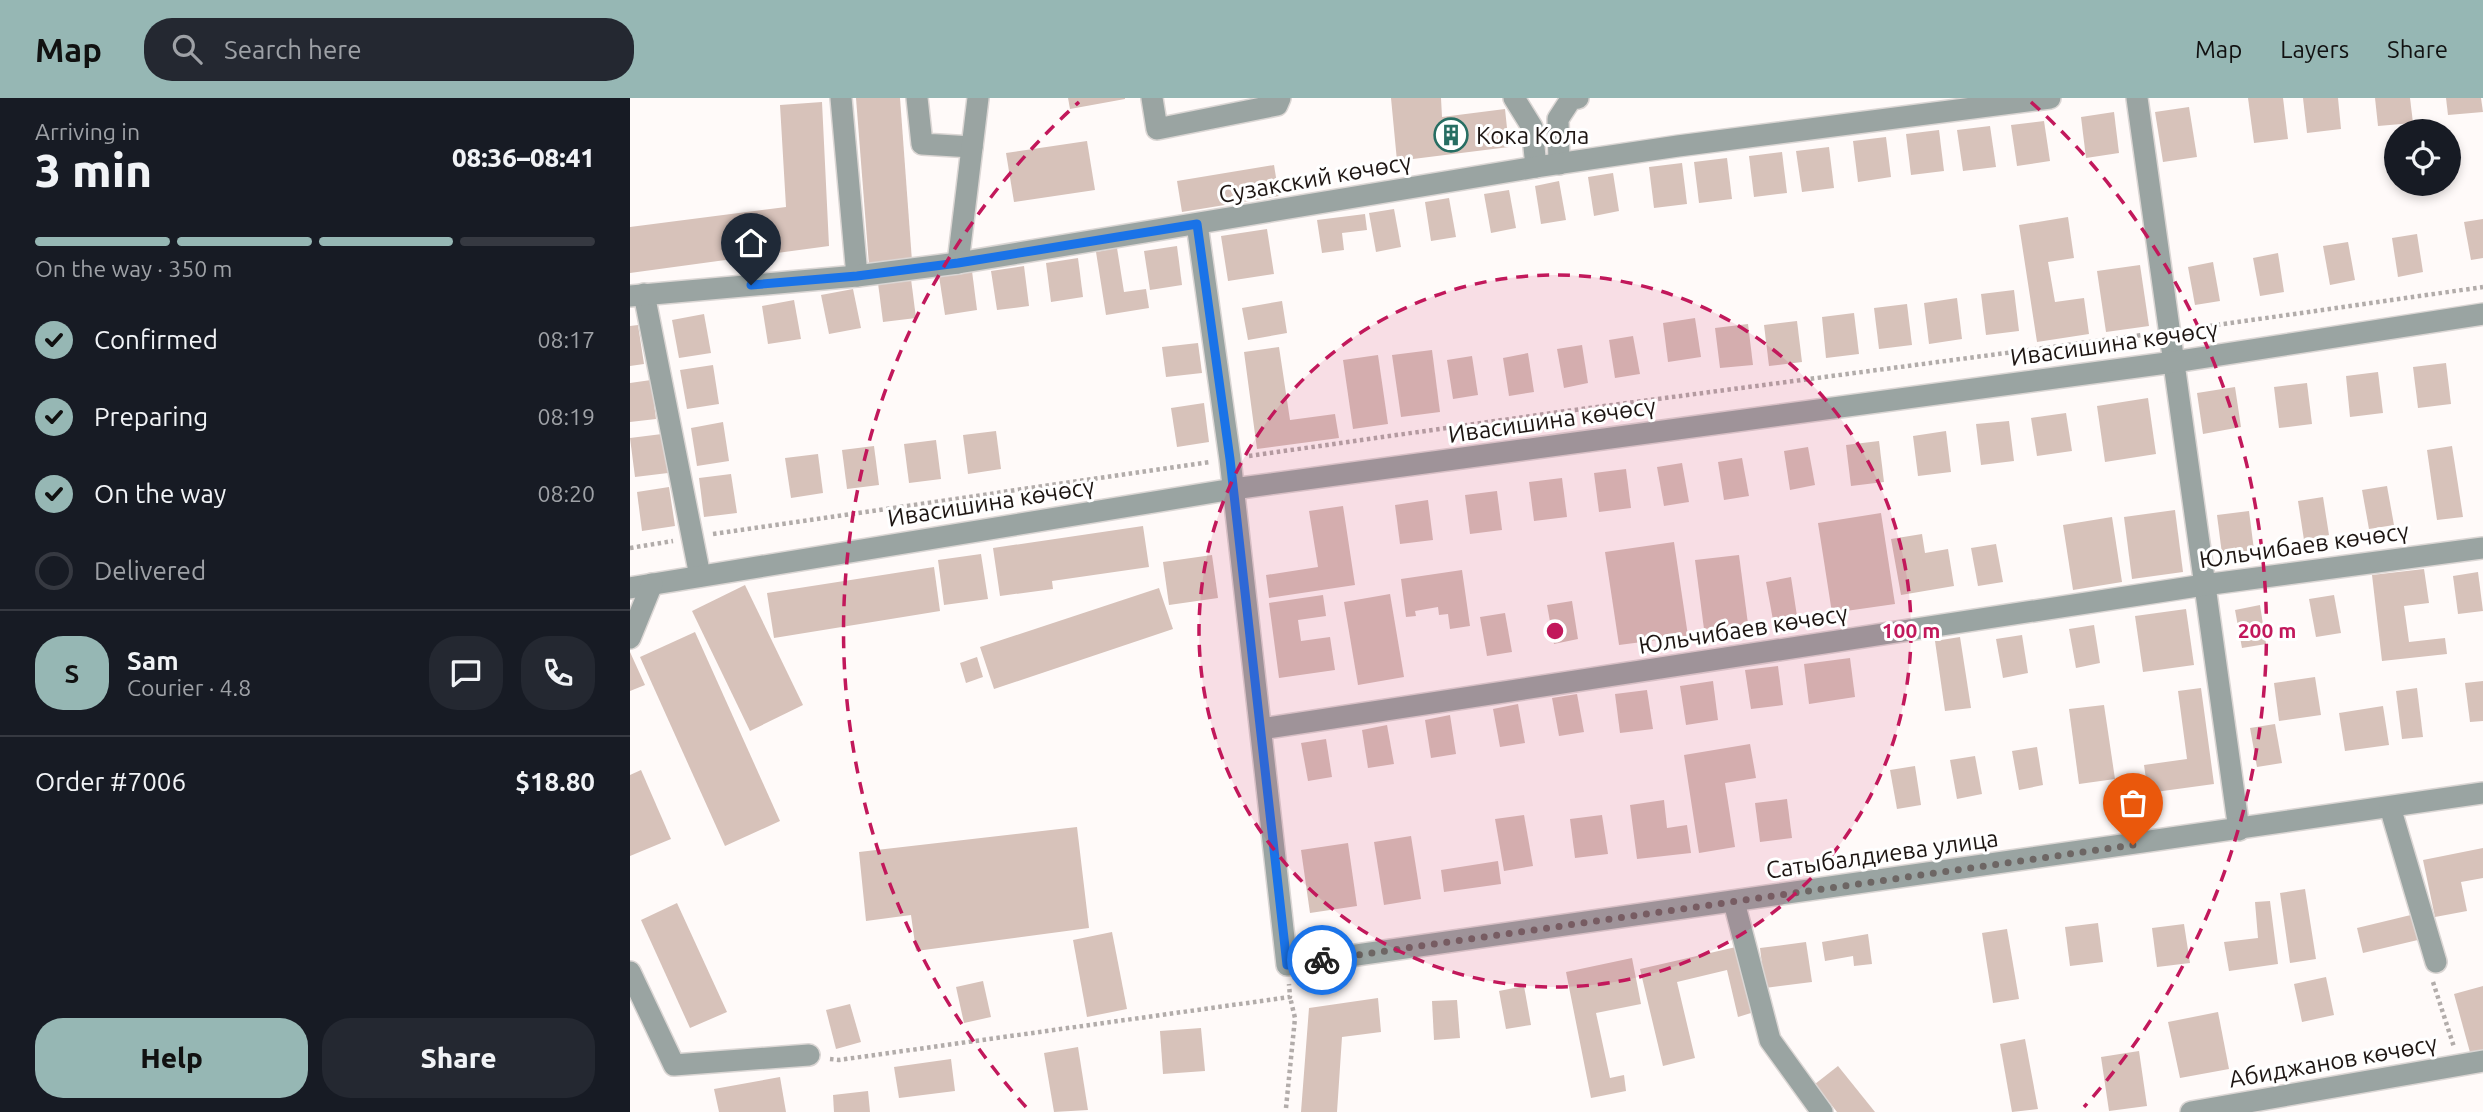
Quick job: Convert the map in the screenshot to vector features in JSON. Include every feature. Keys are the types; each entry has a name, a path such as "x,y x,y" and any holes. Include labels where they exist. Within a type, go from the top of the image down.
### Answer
{"street":[{"path":"841,98 857,276"},
{"path":"917,98 922,144 972,147"},
{"path":"958,263 978,98"},
{"path":"1152,98 1157,129 1277,105 1280,98"},
{"path":"1514,98 1532,127 1536,167"},
{"path":"1559,164 1558,118 1571,99 1578,98"},
{"name":"Сузакский көчөсү","path":"637,295 857,276 958,263 1536,167 2050,98"},
{"path":"2137,98 2239,830"},
{"path":"1197,224 1230,459 1287,965"},
{"path":"637,295 700,576"},
{"name":"Ивасишина көчөсү","path":"630,587 1233,489 2174,362 2483,314"},
{"name":"Юльчибаев көчөсү","path":"1261,729 2204,585 2483,548"},
{"path":"630,638 652,584"},
{"name":"Сатыбалдиева улица","path":"1287,965 2483,793"},
{"path":"2390,807 2436,962"},
{"path":"1734,902 1770,1040 1822,1112"},
{"path":"630,972 674,1065 808,1055"},
{"name":"Абиджанов көчөсү","path":"2191,1112 2221,1109 2483,1061"}],"path":[{"path":"630,548 1559,412 2170,332 2483,286"},
{"path":"2436,962 2430,971 2460,1065"},
{"path":"1286,1108 1295,1018 1287,965"},
{"path":"808,1055 839,1060 1290,997"}],"building":[{"path":"856,98 900,98 912,261 869,265"},
{"path":"1068,98 1125,98 1125,99 1070,109"},
{"name":"Кока Кола","path":"1391,98 1441,98 1442,117 1505,109 1509,147 1397,161"},
{"path":"2248,98 2283,98 2288,139 2254,143"},
{"path":"2303,98 2338,98 2341,129 2307,133"},
{"path":"2375,98 2410,98 2413,119 2384,119 2384,125 2378,126"},
{"path":"2446,98 2481,98 2483,112 2448,115"},
{"path":"822,102 829,246 630,273 630,227 786,207 780,105"},
{"path":"2189,107 2197,157 2163,162 2155,112"},
{"path":"2114,112 2119,153 2086,158 2081,117"},
{"path":"2044,121 2050,161 2017,166 2011,125"},
{"path":"1990,126 1996,167 1963,171 1957,130"},
{"path":"1939,130 1944,171 1911,175 1906,134"},
{"path":"1886,137 1891,177 1858,182 1853,141"},
{"path":"1087,141 1095,190 1014,202 1006,153"},
{"path":"1829,147 1834,188 1802,192 1796,151"},
{"path":"1782,152 1787,193 1754,197 1749,156"},
{"path":"1727,158 1732,199 1699,203 1694,162"},
{"path":"1682,163 1687,204 1654,208 1649,167"},
{"path":"1274,165 1279,196 1182,212 1177,181"},
{"path":"1613,173 1619,211 1594,216 1588,177"},
{"path":"1559,181 1566,220 1541,224 1535,186"},
{"path":"1509,190 1516,228 1491,233 1484,194"},
{"path":"1449,198 1456,237 1431,241 1425,202"},
{"path":"1394,209 1401,247 1376,252 1369,213"},
{"path":"1365,214 1367,230 1342,233 1344,250 1322,253 1317,220"},
{"path":"2068,217 2074,258 2048,262 2055,302 2084,298 2089,334 2037,342 2019,225"},
{"path":"2483,219 2483,258 2471,260 2464,222"},
{"path":"1267,229 1274,274 1228,281 1221,236"},
{"path":"2417,234 2423,272 2398,277 2392,238"},
{"path":"2348,242 2355,280 2330,285 2323,246"},
{"path":"1177,246 1182,285 1150,290 1144,251"},
{"path":"1117,248 1124,292 1146,289 1149,308 1106,315 1096,252"},
{"path":"2278,253 2284,292 2260,296 2253,258"},
{"path":"1078,258 1083,297 1051,302 1046,263"},
{"path":"2213,262 2220,301 2195,305 2188,267"},
{"path":"2140,265 2149,326 2106,332 2097,271"},
{"path":"1024,266 1029,306 997,310 991,271"},
{"path":"972,271 977,310 945,315 939,276"},
{"path":"911,279 916,318 883,322 878,283"},
{"path":"853,289 861,328 829,334 821,295"},
{"path":"2014,290 2019,331 1986,335 1981,294"},
{"path":"1957,298 1962,339 1929,344 1924,303"},
{"path":"794,300 801,339 768,344 762,306"},
{"path":"1282,301 1287,333 1248,340 1242,308"},
{"path":"1907,304 1912,345 1879,349 1874,308"},
{"path":"1854,313 1859,354 1826,358 1822,317"},
{"path":"704,314 711,353 679,358 672,320"},
{"path":"1695,318 1701,357 1668,362 1663,323"},
{"path":"1797,321 1802,362 1769,366 1764,325"},
{"path":"1748,324 1753,365 1720,368 1715,328"},
{"path":"638,325 644,364 630,366 630,326"},
{"path":"1633,336 1640,374 1615,378 1609,340"},
{"path":"1198,343 1202,373 1166,377 1162,347"},
{"path":"1582,345 1588,383 1564,388 1557,349"},
{"path":"1279,347 1290,420 1335,414 1339,438 1257,449 1244,352"},
{"path":"1432,350 1440,412 1401,417 1392,355"},
{"path":"1528,353 1534,392 1509,396 1503,358"},
{"path":"1378,355 1388,424 1353,429 1343,360"},
{"path":"1472,356 1478,395 1453,399 1447,360"},
{"path":"2446,363 2451,404 2418,408 2413,367"},
{"path":"713,365 719,404 687,409 680,370"},
{"path":"2378,372 2383,413 2350,417 2346,376"},
{"path":"651,380 656,419 630,422 630,383"},
{"path":"2307,383 2312,424 2279,428 2274,387"},
{"path":"2235,387 2241,427 2203,434 2197,393"},
{"path":"2148,398 2156,454 2105,462 2097,406"},
{"path":"1204,403 1209,442 1177,447 1171,408"},
{"path":"2066,413 2072,451 2037,456 2031,418"},
{"path":"2009,421 2014,461 1981,465 1976,424"},
{"path":"723,422 729,461 697,466 691,428"},
{"path":"996,431 1001,469 968,474 963,435"},
{"path":"1946,431 1951,472 1918,476 1913,436"},
{"path":"662,434 668,473 635,477 630,438"},
{"path":"936,440 941,479 909,483 904,444"},
{"path":"1879,441 1884,482 1851,486 1846,445"},
{"path":"874,446 879,485 847,489 842,450"},
{"path":"2452,446 2463,517 2437,520 2427,450"},
{"path":"1808,447 1815,485 1790,490 1784,451"},
{"path":"818,454 823,493 791,498 785,458"},
{"path":"1742,458 1749,496 1724,500 1718,462"},
{"path":"1682,463 1689,502 1664,506 1657,467"},
{"path":"1626,469 1631,508 1599,512 1594,473"},
{"path":"731,474 737,513 704,517 699,478"},
{"path":"1562,478 1567,517 1534,521 1529,482"},
{"path":"2387,486 2394,525 2369,529 2362,490"},
{"path":"669,487 675,526 642,531 637,492"},
{"path":"1497,491 1502,530 1470,534 1465,495"},
{"path":"2323,497 2329,535 2304,540 2298,501"},
{"path":"1428,500 1433,540 1400,544 1395,505"},
{"path":"1343,506 1355,585 1269,598 1266,575 1318,567 1309,511"},
{"path":"2175,510 2183,572 2132,579 2124,517"},
{"path":"2249,511 2254,550 2222,554 2217,515"},
{"path":"1881,513 1895,604 1832,613 1818,523"},
{"path":"2112,517 2122,582 2073,590 2063,525"},
{"path":"1143,526 1149,567 1052,581 1053,589 1000,596 993,548"},
{"path":"1922,534 1925,553 1948,549 1954,586 1901,595 1891,539"},
{"path":"1674,542 1688,636 1619,645 1605,552"},
{"path":"1996,544 2003,582 1978,586 1971,548"},
{"path":"981,554 988,599 944,605 938,560"},
{"path":"1212,555 1218,598 1169,605 1163,562"},
{"path":"1739,555 1748,624 1704,629 1695,560"},
{"path":"934,567 940,611 774,638 767,593"},
{"path":"2424,569 2429,603 2404,606 2409,642 2445,638 2447,654 2382,661 2372,575"},
{"path":"1462,570 1470,626 1450,629 1448,614 1439,615 1438,607 1415,611 1416,616 1406,617 1401,579"},
{"path":"2478,572 2483,611 2458,614 2453,576"},
{"path":"1791,577 1797,616 1773,620 1766,582"},
{"path":"745,585 803,705 750,731 692,611"},
{"path":"1159,588 1173,629 994,689 980,647"},
{"path":"1390,594 1404,677 1358,685 1344,602"},
{"path":"1323,595 1326,616 1298,620 1301,641 1330,637 1335,670 1279,678 1269,603"},
{"path":"2334,595 2341,633 2316,637 2309,599"},
{"path":"1572,601 1578,639 1554,644 1547,605"},
{"path":"2260,605 2266,644 2242,648 2235,610"},
{"path":"2186,609 2194,665 2143,672 2135,616"},
{"path":"1505,613 1512,652 1487,656 1480,617"},
{"path":"2094,625 2100,663 2076,668 2069,629"},
{"path":"695,632 780,821 725,846 640,657"},
{"path":"2022,635 2028,673 2003,678 1996,639"},
{"path":"1960,637 1971,708 1945,711 1935,641"},
{"path":"630,652 645,685 630,691"},
{"path":"977,657 983,677 966,683 960,663"},
{"path":"1850,658 1855,697 1809,704 1804,664"},
{"path":"1778,666 1783,705 1751,709 1745,670"},
{"path":"2315,677 2321,715 2279,721 2274,683"},
{"path":"1713,681 1718,720 1686,725 1680,686"},
{"path":"2483,681 2483,721 2470,722 2465,683"},
{"path":"2201,688 2214,784 2148,793 2144,765 2187,759 2178,691"},
{"path":"2417,688 2423,737 2402,739 2396,691"},
{"path":"1647,690 1653,729 1620,733 1615,694"},
{"path":"1577,694 1584,732 1559,736 1552,698"},
{"path":"1518,704 1525,743 1500,747 1493,709"},
{"path":"2104,705 2115,779 2079,784 2069,709"},
{"path":"2383,706 2389,745 2345,751 2339,713"},
{"path":"1450,715 1456,754 1431,758 1425,720"},
{"path":"2275,724 2282,763 2257,767 2250,728"},
{"path":"1387,725 1394,764 1368,768 1362,730"},
{"path":"1326,739 1332,777 1308,781 1301,743"},
{"path":"1750,744 1756,778 1725,783 1735,847 1699,853 1684,755"},
{"path":"2037,747 2043,785 2019,790 2012,751"},
{"path":"1975,756 1982,794 1957,799 1950,760"},
{"path":"1915,766 1921,805 1897,809 1890,770"},
{"path":"641,770 671,839 630,856 630,775"},
{"path":"1787,799 1792,838 1760,842 1755,803"},
{"path":"1664,800 1667,828 1687,825 1691,853 1637,859 1630,805"},
{"path":"1524,815 1533,866 1504,871 1495,819"},
{"path":"1602,815 1608,854 1575,858 1570,819"},
{"path":"1077,827 1089,928 916,951 911,915 866,921 859,852"},
{"path":"1411,836 1421,899 1384,905 1374,842"},
{"path":"1348,843 1357,906 1310,913 1301,850"},
{"path":"2483,848 2483,878 2461,882 2467,911 2435,917 2423,860"},
{"path":"1498,861 1501,884 1444,892 1441,870"},
{"path":"2305,889 2316,959 2290,963 2280,893"},
{"path":"2270,901 2278,964 2229,971 2224,942 2258,938 2255,902"},
{"path":"677,903 727,1012 690,1028 641,920"},
{"path":"2415,914 2422,939 2363,953 2357,928"},
{"path":"2098,923 2103,962 2070,966 2065,927"},
{"path":"2184,924 2190,963 2157,967 2152,928"},
{"path":"2007,929 2019,999 1993,1003 1982,933"},
{"path":"1112,932 1127,1009 1087,1017 1073,940"},
{"path":"1868,934 1872,964 1854,966 1853,956 1825,961 1822,942"},
{"path":"1806,942 1812,982 1765,988 1760,948"},
{"path":"1736,947 1751,1013 1738,1017 1727,970 1677,982 1695,1058 1663,1066 1640,969"},
{"path":"1632,958 1641,1004 1596,1013 1610,1078 1624,1075 1626,1091 1591,1098 1566,972"},
{"path":"2326,977 2334,1015 2302,1022 2294,984"},
{"path":"983,981 991,1017 964,1023 956,987"},
{"path":"1524,986 1531,1025 1506,1029 1499,991"},
{"path":"2483,986 2483,1053 2471,1056 2454,994"},
{"path":"1378,998 1381,1032 1342,1037 1337,1112 1301,1112 1309,1008"},
{"path":"1457,1000 1460,1038 1434,1040 1432,1001"},
{"path":"850,1004 861,1042 836,1049 826,1010"},
{"path":"2218,1012 2229,1069 2180,1078 2168,1022"},
{"path":"1201,1028 1205,1071 1163,1074 1160,1031"},
{"path":"2025,1039 2038,1109 2012,1112 2000,1044"},
{"path":"1078,1047 1088,1110 1054,1112 1044,1053"},
{"path":"2139,1051 2147,1106 2109,1111 2101,1057"},
{"path":"951,1059 955,1091 899,1098 894,1067"},
{"path":"1838,1066 1875,1112 1837,1112 1815,1084"},
{"path":"780,1077 786,1112 719,1112 714,1089"},
{"path":"868,1091 870,1112 834,1112 833,1095"}],"way so far":[{"path":"1322,960 2133,845"}],"place":[{"name":"Кока Кола","path":"1451,135"}],"route":[{"path":"751,285 857,276 958,263 1197,224 1230,459 1287,965 1322,960"}]}
